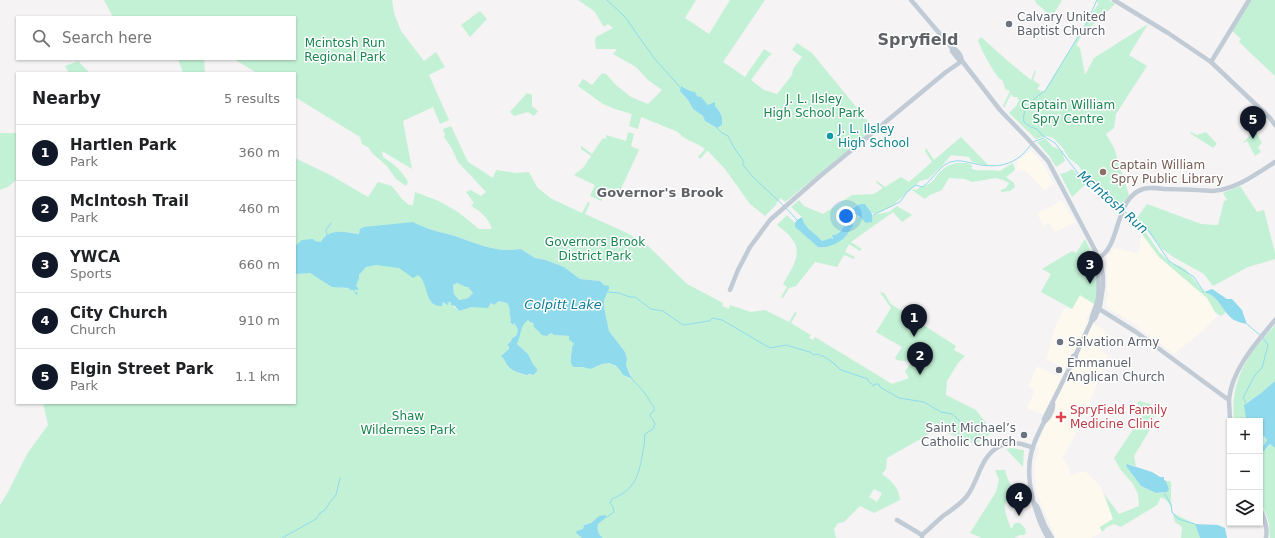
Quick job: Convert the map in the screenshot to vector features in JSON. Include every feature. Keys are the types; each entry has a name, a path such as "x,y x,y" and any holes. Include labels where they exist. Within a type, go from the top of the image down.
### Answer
{"main road":[{"path":"911,0 952,48 952,51 959,60 962,61 1000,110 1048,161 1101,264 1103,282 1101,301 1102,307 1107,313"},
{"path":"1114,0 1211,62 1270,118 1275,125"},
{"path":"1211,62 1249,0"},
{"path":"730,290 750,247 770,220 778,212 946,72 962,61"},
{"path":"1098,259 1108,248 1124,208 1133,194 1142,189 1222,190 1238,184 1274,165"},
{"path":"1095,250 1101,252 1108,248"},
{"path":"1095,318 1099,293 1098,259"},
{"path":"1052,538 1035,504 1031,491 1030,460 1033,448 1050,404 1053,403 1069,368 1073,365 1076,354 1101,301"},
{"path":"1097,308 1136,332 1229,399"},
{"path":"1091,322 1100,314 1107,313"},
{"path":"1230,418 1229,399 1241,366 1248,353 1275,320"},
{"path":"897,520 922,536 942,517 959,505 966,497 985,458 994,450 1010,443 1023,444 1033,448"},
{"path":"1035,504 1034,507 1048,538"},
{"path":"1263,516 1267,529 1266,538"}],"shaded area":[{"path":"1031,150 1043,164 1054,184 1044,190 1028,173 1022,170 1017,171 1017,162"},
{"path":"1062,200 1075,222 1055,232 1049,223 1044,226 1037,214"},
{"path":"1142,234 1159,257 1207,298 1217,316 1203,331 1174,354 1127,319 1107,307 1106,301 1109,293 1107,291 1107,255 1116,248 1138,254 1141,244 1139,241"},
{"path":"1079,295 1094,304 1086,320 1106,331 1100,346 1103,352 1108,355 1082,423 1062,459 1069,467 1070,476 1080,471 1084,471 1101,487 1113,519 1100,527 1102,532 1091,538 1056,538 1037,494 1035,477 1035,462 1039,449 1037,446 1049,417 1027,408 1035,390 1028,386 1037,366 1059,377 1063,368 1047,360 1047,357 1054,329 1064,309 1072,308"}],"green space":[{"name":"Mcintosh Run Regional Park","path":"104,0 392,0 394,13 401,31 424,61 436,52 445,67 429,75 449,120 440,124 433,107 403,121 412,169 382,151 383,157 391,162 406,178 408,182 406,186 396,179 387,166 371,152 369,148 362,144 360,137 296,98 296,72 255,72 236,60 296,60 296,16 112,16"},
{"name":"J. L. Ilsley High School Park","path":"578,0 696,0 685,18 709,34 730,0 765,0 723,62 745,77 764,49 772,54 768,57 751,80 764,90 777,94 792,75 793,69 802,57 792,50 797,43 812,53 874,129 785,202 781,198 765,216 750,204 725,169 708,151 700,159 698,157 705,149 678,132 641,117 638,129 629,126 632,114 603,104 578,86 583,79 592,85 602,73 606,74 616,85 631,97 648,104 662,90 648,80 636,67 613,54 617,49 596,49 596,37 613,28 608,24 604,27 594,11","holes":["681,86 691,92 694,92 708,105 713,104 719,111 722,125 717,128 705,121 703,116 693,109 682,93"]},
{"path":"1035,0 1062,0 1052,17 1036,3"},
{"name":"Captain William Spry Centre","path":"1097,0 1109,0 1115,4 1082,35 1076,45 1080,48 1085,75 1094,58 1148,24 1129,55 1147,66 1116,114 1114,128 1106,134 1114,148 1129,195 1121,207 1088,180 1078,165 1069,158 1062,147 1053,138 1046,136 1036,139 1009,113 1016,106 1019,100 1017,97 1013,97 1011,94 1004,108 1003,106 1010,91 1005,89 1003,81 993,70 978,40 981,37 1031,80 1035,70 1033,80 1040,85 1037,89 1044,92 1098,4"},
{"path":"1249,0 1275,0 1275,76 1239,42 1241,39 1231,30"},
{"path":"480,11 487,19 470,37 461,25"},
{"path":"178,60 204,60 205,72 183,72"},
{"path":"78,61 88,72 68,72 65,66"},
{"path":"527,93 532,95 532,106 538,111 534,116 528,112 514,116 510,112"},
{"path":"1252,124 1262,143 1258,147 1261,152 1255,156 1247,141 1243,143 1251,134 1246,129"},
{"path":"451,126 468,162 493,178 496,170 516,173 529,172 537,187 550,198 582,213 588,202 590,203 585,214 627,233 646,244 687,284 723,303 722,306 729,309 730,305 751,312 765,310 789,322 795,312 797,313 791,323 811,335 809,338 813,340 815,337 892,384 909,378 905,371 912,362 897,360 895,358 902,347 876,332 891,308 880,292 884,293 891,304 956,346 954,350 965,356 958,363 947,381 946,395 976,410 993,432 975,444 938,429 887,458 886,469 882,474 894,485 900,500 874,513 860,506 844,522 838,523 834,529 836,538 603,538 598,532 598,524 607,517 599,516 591,523 584,525 583,529 576,533 582,538 0,538 0,505 27,454 48,425 43,404 296,404 296,274 301,272 319,277 337,286 346,288 356,286 363,266 382,264 418,274 425,282 429,298 436,305 442,306 443,302 446,305 448,303 447,302 449,302 459,311 472,307 489,307 491,303 494,305 499,301 503,301 508,305 510,310 510,322 513,325 514,323 518,331 516,336 512,338 507,345 509,345 509,349 502,355 505,358 508,367 527,375 532,374 536,368 528,354 517,344 522,326 528,320 544,335 547,336 551,333 554,335 569,336 569,340 574,344 570,358 573,367 592,369 602,364 609,363 618,368 623,375 630,379 631,375 626,365 627,359 625,352 609,331 604,300 609,289 600,281 580,279 564,267 546,260 535,258 521,249 503,250 479,245 413,222 359,234 346,232 327,235 321,242 296,246 296,158 332,176 368,197 378,182 392,186 402,199 409,205 413,205 415,192 439,201 458,212 479,229 492,229 484,216 471,206 474,203 466,192 471,190 481,196 486,192 458,162 451,147 444,137 445,135 443,129","holes":["874,489 882,493 877,502 869,497"]},
{"path":"628,132 634,134 631,146 639,150 618,195 606,190 601,201 590,196 595,185 574,175 583,168 591,156 581,149 581,146 592,154 603,138 606,139 606,135 626,141"},
{"path":"1191,132 1197,135 1206,132 1217,144 1213,148 1190,133"},
{"path":"0,133 16,133 16,180 8,187 0,190"},
{"path":"961,137 989,166 972,162 969,157 951,155 928,179 920,181 891,207 875,213 872,213 866,205 860,204 852,209 845,226 840,232 832,237 833,239 831,238 823,241 806,227 802,217 791,207 799,200 804,206 823,214 852,195 874,194 883,188 876,182 877,181 885,187 901,177 909,182 932,162 925,151 926,148 934,160"},
{"name":"Captain William Spry Centre","path":"1046,139 1053,147 1062,151 1065,161 1056,167 1050,157 1037,142"},
{"path":"957,163 967,163 972,165 972,169 975,170 1000,171 1013,163 1015,170 1006,177 1014,183 1015,187 1010,191 1001,192 1001,190 1006,188 1009,183 996,178 972,182 965,179 949,178 942,190 925,199 912,190 916,190 931,183 944,168"},
{"path":"1072,169 1087,183 1072,197 1060,174"},
{"path":"1240,186 1257,212 1264,210 1275,253 1275,259 1248,267 1213,286 1204,274 1162,249 1137,218 1147,204 1201,224 1218,225 1224,201 1227,200 1223,193"},
{"path":"897,206 912,215 902,222 893,212 851,242 862,249 860,251 849,244 845,252 855,257 854,259 844,255 837,267 815,262 796,286 789,288 783,298 781,297 787,287 783,284 793,266 797,252 796,246 792,239 777,225 787,215 795,223 795,227 816,245 822,248 845,237 853,225 852,221 856,215 869,223 872,221 873,215 889,212"},
{"path":"1144,230 1160,253 1172,264 1180,266 1186,270 1204,292 1210,293 1226,312 1221,316 1215,312 1207,298 1159,257 1142,234"},
{"path":"1085,239 1092,254 1096,271 1096,296 1094,304 1080,295 1072,309 1041,292 1051,274 1042,269 1072,251 1076,253"},
{"path":"457,283 468,287 473,293 468,298 459,300 454,294 453,285"},
{"path":"1275,325 1275,381 1246,403 1246,418 1234,418 1235,392 1238,380 1249,357"},
{"path":"1139,401 1151,404 1154,414 1154,423 1134,456 1136,466 1127,464 1126,466 1141,486 1156,493 1164,493 1169,489 1166,481 1170,481 1171,506 1173,513 1195,524 1200,538 1181,538 1182,527 1175,522 1169,504 1161,497 1157,505 1121,527 1114,524 1107,527 1102,532 1100,527 1113,519 1104,494 1119,514 1139,506 1138,494 1133,484 1120,469 1114,458 1147,409 1137,404"},
{"path":"1263,436 1267,440 1263,447"},
{"path":"1271,444 1275,448 1275,538 1270,538 1269,523 1263,507 1263,450"},
{"path":"1011,448 1024,450 1023,467 1006,449"},
{"path":"995,470 1005,470 1013,490 1005,505 1006,514 1011,529 1015,523 1020,523 1025,528 1026,533 1024,535 1014,538 982,538 970,533 996,492 999,480"}],"water":[{"path":"681,86 689,91 695,92 697,96 701,97 708,105 715,102 715,106 721,115 722,125 717,128 705,121 703,116 693,109 688,100 680,91"},
{"path":"860,204 865,204 870,210 872,214 872,222 866,223 856,215 852,221 853,226 846,236 832,245 818,247 795,227 797,220 802,217 805,225 822,241 831,238 833,239 832,235 835,235 841,231 851,216 849,212"},
{"name":"Colpitt Lake","path":"413,222 479,245 495,249 521,249 535,258 546,260 564,267 580,279 600,281 604,285 609,286 604,300 604,307 609,331 625,352 627,359 626,365 632,379 623,375 616,366 609,363 602,364 591,369 573,367 571,358 572,347 574,344 569,340 569,336 554,335 551,333 547,336 542,335 534,327 533,323 528,320 522,328 517,344 528,354 537,371 533,375 519,373 509,367 501,356 509,349 509,346 507,345 512,338 514,338 513,337 516,336 518,331 514,323 513,325 510,322 511,320 507,303 499,301 494,305 491,303 488,308 472,307 459,311 449,302 447,302 449,304 447,305 443,302 442,306 436,306 429,299 421,278 418,275 413,278 399,268 376,265 366,267 359,275 356,286 358,291 356,289 354,291 358,293 357,295 349,288 332,287 310,273 296,274 296,245 302,240 313,239 321,242 325,236 331,233 343,232 359,234 360,229 364,227","holes":["457,283 468,287 473,293 468,298 459,300 454,294 453,285"]},
{"path":"1212,289 1227,299 1232,299 1242,310 1247,324 1234,320 1226,313 1217,300 1204,292"},
{"path":"1275,381 1275,448 1270,444 1264,451 1263,447 1267,440 1263,436 1263,418 1246,418 1244,405"},
{"path":"1127,464 1152,472 1160,477 1164,477 1169,489 1167,492 1156,493 1141,486 1126,466"},
{"path":"605,515 607,517 598,524 599,533 603,538 582,538 576,533 577,531 583,529 584,525 591,523 599,516"},
{"path":"1195,524 1218,525 1225,528 1227,538 1200,538"}],"waterway":[{"name":"McIntosh Run","path":"607,0 626,18 654,58 680,87"},
{"path":"1097,0 1087,22 1045,91 1033,100 1026,108 1024,113 1024,122 1037,129 1042,135 1055,143 1080,176 1122,210"},
{"name":"McIntosh Run","path":"717,128 728,136 743,160 743,165 753,177 784,206"},
{"name":"McIntosh Run","path":"1033,143 1044,138"},
{"name":"McIntosh Run","path":"873,215 900,202 907,192 916,185 922,187 945,164 960,161 987,166 1003,165 1020,157 1031,145"},
{"name":"McIntosh Run","path":"786,208 797,220"},
{"name":"McIntosh Run","path":"1125,212 1149,231 1169,261 1194,277 1204,292"},
{"path":"327,235 326,230 331,223"},
{"path":"608,292 635,297 651,309 663,311 683,325 709,321 713,318 722,320 770,348 786,345 810,352 814,355 818,354 835,364 841,370 868,379 868,381 874,386 875,384 879,384 880,387 899,398 924,402 941,412 952,414 962,423"},
{"name":"McIntosh Run","path":"1247,324 1261,336"},
{"name":"McIntosh Run","path":"1246,403 1243,398 1255,375 1262,368 1268,345 1263,338"},
{"path":"607,517 614,512 610,503 612,499 621,495 633,484 641,463 645,434 653,429 655,424 650,416 650,414 654,411 654,407 644,392 632,379"},
{"path":"282,538 316,519 320,513 325,510 336,495 340,478"},
{"path":"1164,493 1171,504 1172,512 1178,519 1195,524"}],"place":[{"name":"Calvary United Baptist Church","path":"1009,24"},
{"name":"J. L. Ilsley High School","path":"830,136"},
{"name":"Elgin Street Park","path":"1253,139"},
{"name":"Captain William Spry Public Library","path":"1103,172"},
{"name":"YWCA","path":"1090,284"},
{"name":"Hartlen Park","path":"914,337"},
{"name":"Salvation Army","path":"1060,342"},
{"name":"Emmanuel Anglican Church","path":"1059,370"},
{"name":"McIntosh Trail","path":"920,375"},
{"name":"SpryField Family Medicine Clinic","path":"1061,417"},
{"name":"Saint Michael’s Catholic Church","path":"1024,435"},
{"name":"City Church","path":"1019,516"}],"district":[{"name":"Spryfield","path":"918,39"},
{"name":"Governor's Brook","path":"660,192"}],"park label":[{"name":"Governors Brook District Park","path":"595,249"},
{"name":"Shaw Wilderness Park","path":"408,423"}]}
